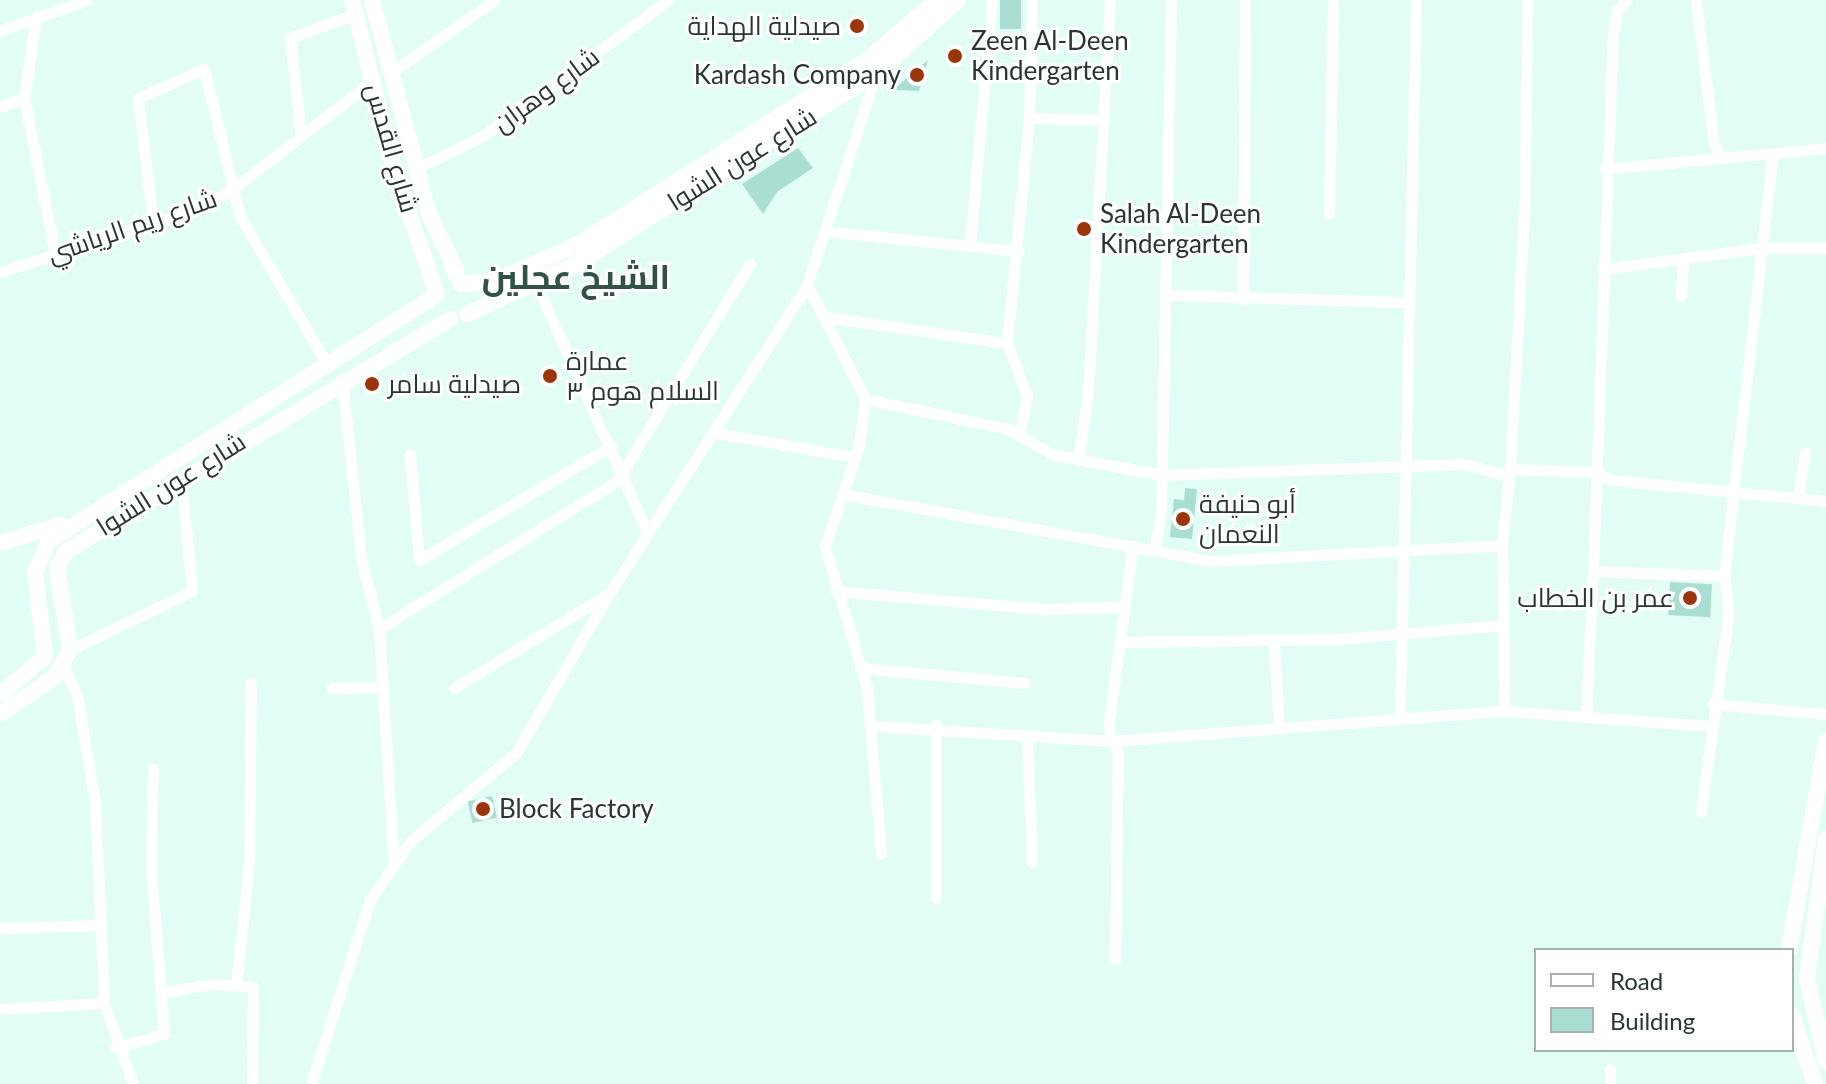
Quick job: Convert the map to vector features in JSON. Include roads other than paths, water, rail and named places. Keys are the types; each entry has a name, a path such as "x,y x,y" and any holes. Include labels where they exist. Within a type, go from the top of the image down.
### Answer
{"main road":[{"name":"شارع القدس","path":"372,0 417,168 451,265 461,284"},
{"name":"شارع عون الشوا","path":"461,284 526,272 577,245 866,61 937,0"},
{"name":"شارع عون الشوا","path":"467,314 537,286 876,74 958,0"},
{"name":"شارع القدس","path":"353,7 372,81 437,295"},
{"path":"451,265 479,283"},
{"path":"418,310 431,274"},
{"path":"461,284 472,297 467,314 450,319 439,312 437,295 444,286 461,284"},
{"name":"شارع عون الشوا","path":"35,572 42,549 81,516 326,362 418,310 437,295"},
{"name":"شارع عون الشوا","path":"67,657 61,557 181,477 342,379 450,319"},
{"name":"شارع عون الشوا","path":"7,541 81,516"},
{"name":"شارع عون الشوا","path":"0,694 45,657 35,572 25,547 7,541"},
{"path":"0,714 55,677 67,657"},
{"path":"1789,948 1826,741"},
{"path":"1826,839 1807,978 1826,1062"},
{"path":"1794,1021 1815,1084"}],"street":[{"path":"0,31 87,0"},
{"path":"390,73 495,0"},
{"name":"شارع وهران","path":"417,168 483,136 668,0"},
{"path":"970,245 992,0"},
{"path":"1019,435 1027,396 1007,343 1019,251 1029,118 1032,0"},
{"path":"1078,460 1088,393 1110,0"},
{"path":"1154,550 1162,475 1171,0"},
{"path":"1243,300 1245,0"},
{"path":"1329,213 1333,0"},
{"path":"1400,716 1416,0"},
{"path":"1505,711 1502,545 1510,469 1525,195 1527,0"},
{"path":"1586,717 1605,169 1613,34 1617,10 1627,0"},
{"path":"1696,0 1714,144 1721,156"},
{"path":"301,137 290,38 353,7"},
{"path":"36,17 24,98 55,253"},
{"path":"153,221 138,98 204,69 229,192 326,362"},
{"path":"311,1084 370,900 411,841 516,753 609,594 716,433 807,285 876,74"},
{"name":"شارع ريم الرياشي","path":"0,272 229,192 372,81"},
{"path":"0,107 24,98"},
{"path":"1029,118 1104,120"},
{"path":"1605,169 1826,148"},
{"path":"1701,812 1709,726 1729,611 1724,576 1773,155"},
{"path":"824,231 1019,251"},
{"path":"1603,269 1761,248 1826,248"},
{"path":"1681,296 1683,260"},
{"path":"379,629 624,473 750,264"},
{"path":"807,285 826,317 865,399 854,457 825,546 874,726 881,853"},
{"path":"537,286 612,446 648,534"},
{"path":"1167,295 1243,300 1409,302"},
{"path":"826,317 1007,343"},
{"path":"342,379 361,558 379,629 394,865"},
{"path":"865,399 1019,435 1078,460 1162,475 1404,465 1594,472 1611,480 1826,501"},
{"path":"716,433 854,457"},
{"path":"410,454 419,560 612,446"},
{"path":"1798,498 1805,453"},
{"path":"133,1084 115,1048 104,1003 95,802 77,695 67,657 192,591 181,477"},
{"path":"842,494 1210,561 1502,545"},
{"path":"1115,959 1113,741 1108,728 1124,642 1123,607 1133,546"},
{"path":"1593,571 1724,576"},
{"path":"835,591 1043,609 1123,607"},
{"path":"454,688 609,594"},
{"path":"1124,642 1274,640 1403,634 1503,625"},
{"path":"1274,640 1279,729"},
{"path":"860,668 1025,683"},
{"path":"236,985 249,865 251,683"},
{"path":"332,688 382,687"},
{"path":"1713,704 1826,714"},
{"path":"874,726 936,725 1027,736 1113,741 1279,729 1400,716 1505,711 1709,726"},
{"path":"936,725 936,898"},
{"path":"1027,736 1032,862"},
{"path":"115,1048 164,1034 164,992 151,868 153,769"},
{"path":"0,928 100,925"},
{"path":"164,992 236,985 253,987 257,995 249,1052 252,1084"},
{"path":"0,1009 104,1003"},
{"path":"1610,1069 1610,1084"}],"place":[{"name":"صيدلية الهداية","path":"857,26"},
{"name":"Zeen Al-Deen Kindergarten","path":"955,56"},
{"name":"Kardash Company","path":"917,75"},
{"name":"Salah Al-Deen Kindergarten","path":"1084,229"},
{"name":"عمارة السلام هوم ٣","path":"550,376"},
{"name":"صيدلية سامر","path":"372,384"},
{"name":"أبو حنيفة النعمان","path":"1183,519"},
{"name":"عمر بن الخطاب","path":"1690,598"},
{"name":"Block Factory","path":"483,809"}],"district":[{"name":"الشيخ عجلين","path":"576,276"}]}
